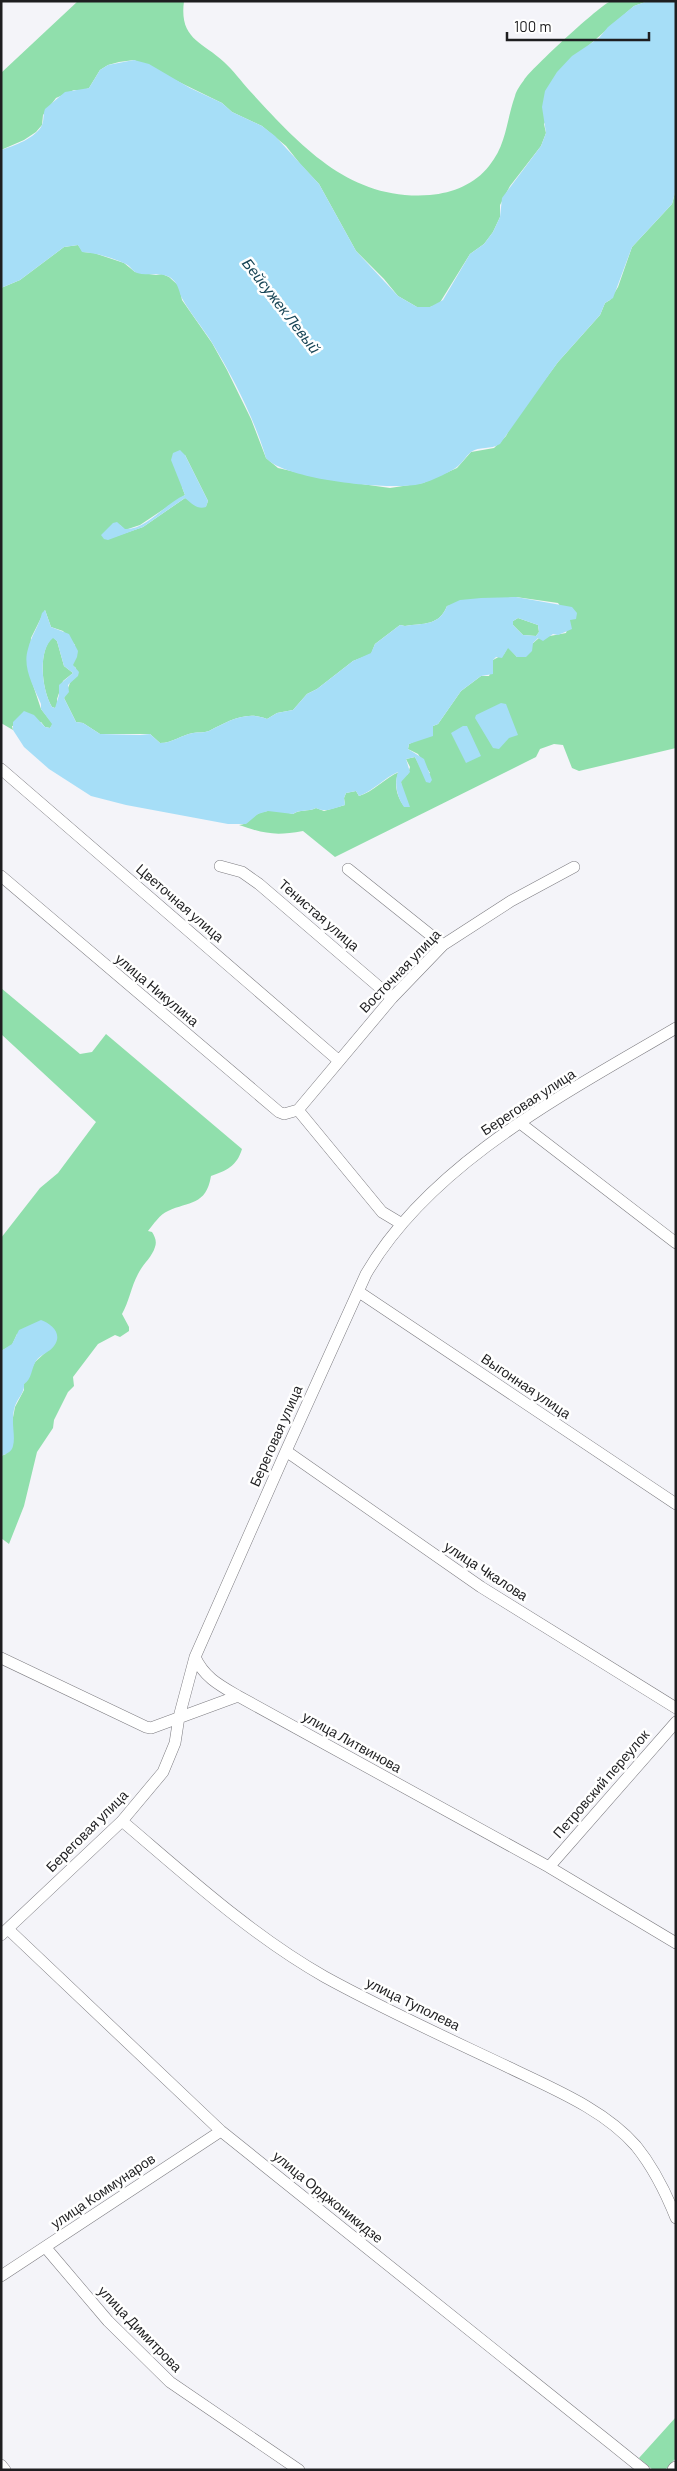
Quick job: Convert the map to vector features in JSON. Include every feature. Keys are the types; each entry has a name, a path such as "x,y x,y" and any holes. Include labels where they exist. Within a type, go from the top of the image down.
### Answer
{"street":[{"name":"Цветочная улица","path":"1,769 338,1060"},
{"name":"Тенистая улица","path":"220,866 242,872 259,884 392,998"},
{"name":"Восточная улица","path":"298,1110 338,1060 392,998 443,945 511,901 574,867"},
{"path":"348,869 443,945"},
{"name":"улица Никулина","path":"1,876 279,1112 284,1114 298,1110"},
{"name":"Береговая улица","path":"5,1932 122,1821 163,1772 175,1743 179,1717 196,1657 286,1451 359,1292 371,1267 402,1224 448,1177 487,1146 520,1123 676,1028"},
{"path":"298,1110 382,1212 402,1224"},
{"path":"520,1123 676,1243"},
{"name":"Выгонная улица","path":"359,1292 676,1504"},
{"name":"улица Чкалова","path":"286,1451 481,1587 676,1708"},
{"name":"улица Литвинова","path":"196,1657 200,1667 213,1681 238,1696 549,1867 676,1943"},
{"path":"1,1658 141,1726 151,1728 238,1696"},
{"name":"Петровский переулок","path":"549,1867 676,1722"},
{"name":"улица Туполева","path":"122,1821 238,1918 298,1960 359,1995 555,2090 599,2115 621,2131 641,2153 657,2178 676,2218"},
{"name":"улица Орджоникидзе","path":"5,1932 221,2131 644,2470"},
{"name":"улица Коммунаров","path":"1,2276 221,2131"},
{"name":"улица Димитрова","path":"46,2248 108,2321 170,2382 299,2470"},
{"path":"1,2465 5,2470"}],"green space":[{"path":"78,1 184,1 183,14 188,31 227,65 268,111 307,149 351,179 375,189 401,194 430,195 455,190 470,183 489,166 503,141 512,105 520,86 539,63 581,25 611,1 648,1 634,6 588,46 544,124 546,133 541,146 510,186 500,205 500,217 493,232 484,244 470,254 439,304 430,307 417,307 398,296 356,251 319,184 286,146 262,126 232,112 222,103 134,60 108,65 100,70 89,88 82,91 74,90 56,98 43,115 42,125 36,132 24,140 1,150 1,73"},
{"path":"676,189 676,748 579,771 572,768 563,745 554,744 540,749 536,757 335,857 303,831 270,833 239,825 247,823 264,811 279,811 293,814 316,808 324,811 345,805 344,798 346,793 356,791 359,796 399,772 396,781 397,790 404,806 401,782 402,778 408,774 410,767 406,759 415,757 425,776 430,773 418,754 408,749 409,744 432,733 433,726 438,724 461,691 481,676 489,676 493,667 493,660 504,654 508,647 517,657 539,638 566,633 570,620 558,603 516,597 447,606 440,617 435,620 425,624 400,625 375,644 371,654 353,661 317,689 307,694 293,710 277,713 267,719 244,716 207,732 189,734 169,742 160,743 150,734 100,734 83,723 76,722 64,698 76,668 72,665 75,645 63,631 51,627 45,610 31,638 29,673 41,709 53,724 50,728 45,727 41,722 12,726 13,730 1,723 1,288 20,280 64,247 78,245 83,252 94,253 124,263 135,272 162,274 169,277 179,286 182,300 212,343 227,370 251,419 266,458 278,468 326,479 390,488 423,483 457,468 471,452 494,448 506,436 512,424 558,362 600,315 605,303 610,300 618,287 632,247 672,204","holes":["185,455 208,501 206,506 185,498 143,527 108,539 120,525 125,530 140,525 185,495 182,487"]},
{"path":"518,618 538,625 539,632 536,636 523,635 513,625 513,621"},
{"path":"53,637 57,641 64,666 73,673 63,681 55,708 52,707 46,692 43,671 45,651"},
{"path":"1,988 80,1054 92,1052 106,1034 242,1149 234,1164 211,1176 209,1186 201,1198 165,1212 148,1231 152,1232 156,1243 152,1254 138,1274 122,1314 129,1327 129,1331 120,1337 115,1335 98,1344 73,1377 74,1386 68,1392 54,1420 53,1428 37,1452 24,1506 9,1544 1,1538 1,1456 6,1454 15,1407 24,1390 24,1384 35,1362 46,1352 17,1334 12,1345 1,1351 1,1238 40,1188 58,1173 96,1122 1,1034"},
{"path":"676,2417 676,2458 665,2470 653,2470 639,2458"}],"water":[{"name":"Бейсужек Левый","path":"648,1 676,1 676,189 672,204 632,247 613,298 605,303 600,315 558,362 500,444 474,450 455,468 434,479 406,486 364,485 340,482 294,472 277,466 266,458 249,413 227,369 211,341 183,300 176,283 167,276 135,272 127,265 116,260 82,252 78,245 64,247 20,280 1,288 1,150 18,144 35,134 42,125 45,109 65,92 89,88 100,70 108,65 134,60 149,64 190,88 222,103 232,112 262,126 275,136 319,184 356,251 398,296 417,307 430,307 443,300 470,254 484,244 493,232 500,217 502,198 541,146 546,133 542,107 545,91 557,72 572,56 599,38 608,27 634,6"},
{"path":"180,450 185,455 208,501 206,507 198,507 185,498 143,527 108,540 104,539 101,535 113,523 117,522 125,529 141,525 185,495 171,460 173,453"},
{"path":"516,597 572,607 577,613 576,619 570,620 572,629 558,635 553,634 543,641 538,638 533,643 532,651 526,657 517,657 508,648 502,658 496,657 493,660 493,674 481,676 461,691 438,724 433,726 433,736 409,744 408,749 424,759 432,780 430,783 426,782 415,757 406,759 410,772 401,782 410,807 404,807 398,794 396,781 398,772 359,796 356,791 346,793 344,798 345,805 334,809 316,808 293,814 268,811 258,814 246,824 228,824 126,805 91,796 49,769 24,747 13,730 13,722 24,711 34,715 45,727 50,728 52,724 41,709 27,663 29,644 45,610 51,627 69,634 78,651 73,665 79,672 78,676 68,685 69,692 64,698 76,722 83,723 100,734 150,734 160,743 169,742 189,734 207,732 244,716 267,719 277,713 293,710 307,694 317,689 353,661 371,653 375,644 400,625 425,624 440,617 447,606 460,600","holes":["518,618 538,625 539,632 536,636 523,635 513,625 513,621","53,638 57,641 64,666 73,673 59,685 59,695 55,708 52,707 46,691 43,671 45,652"]},
{"path":"501,703 506,704 518,735 509,738 499,749 493,748 475,718 476,715"},
{"path":"463,726 467,726 481,756 466,763 451,733"},
{"path":"41,1320 55,1330 57,1334 56,1342 52,1348 36,1361 29,1379 24,1384 14,1412 14,1442 11,1450 1,1456 1,1351 12,1344 19,1330"}]}
